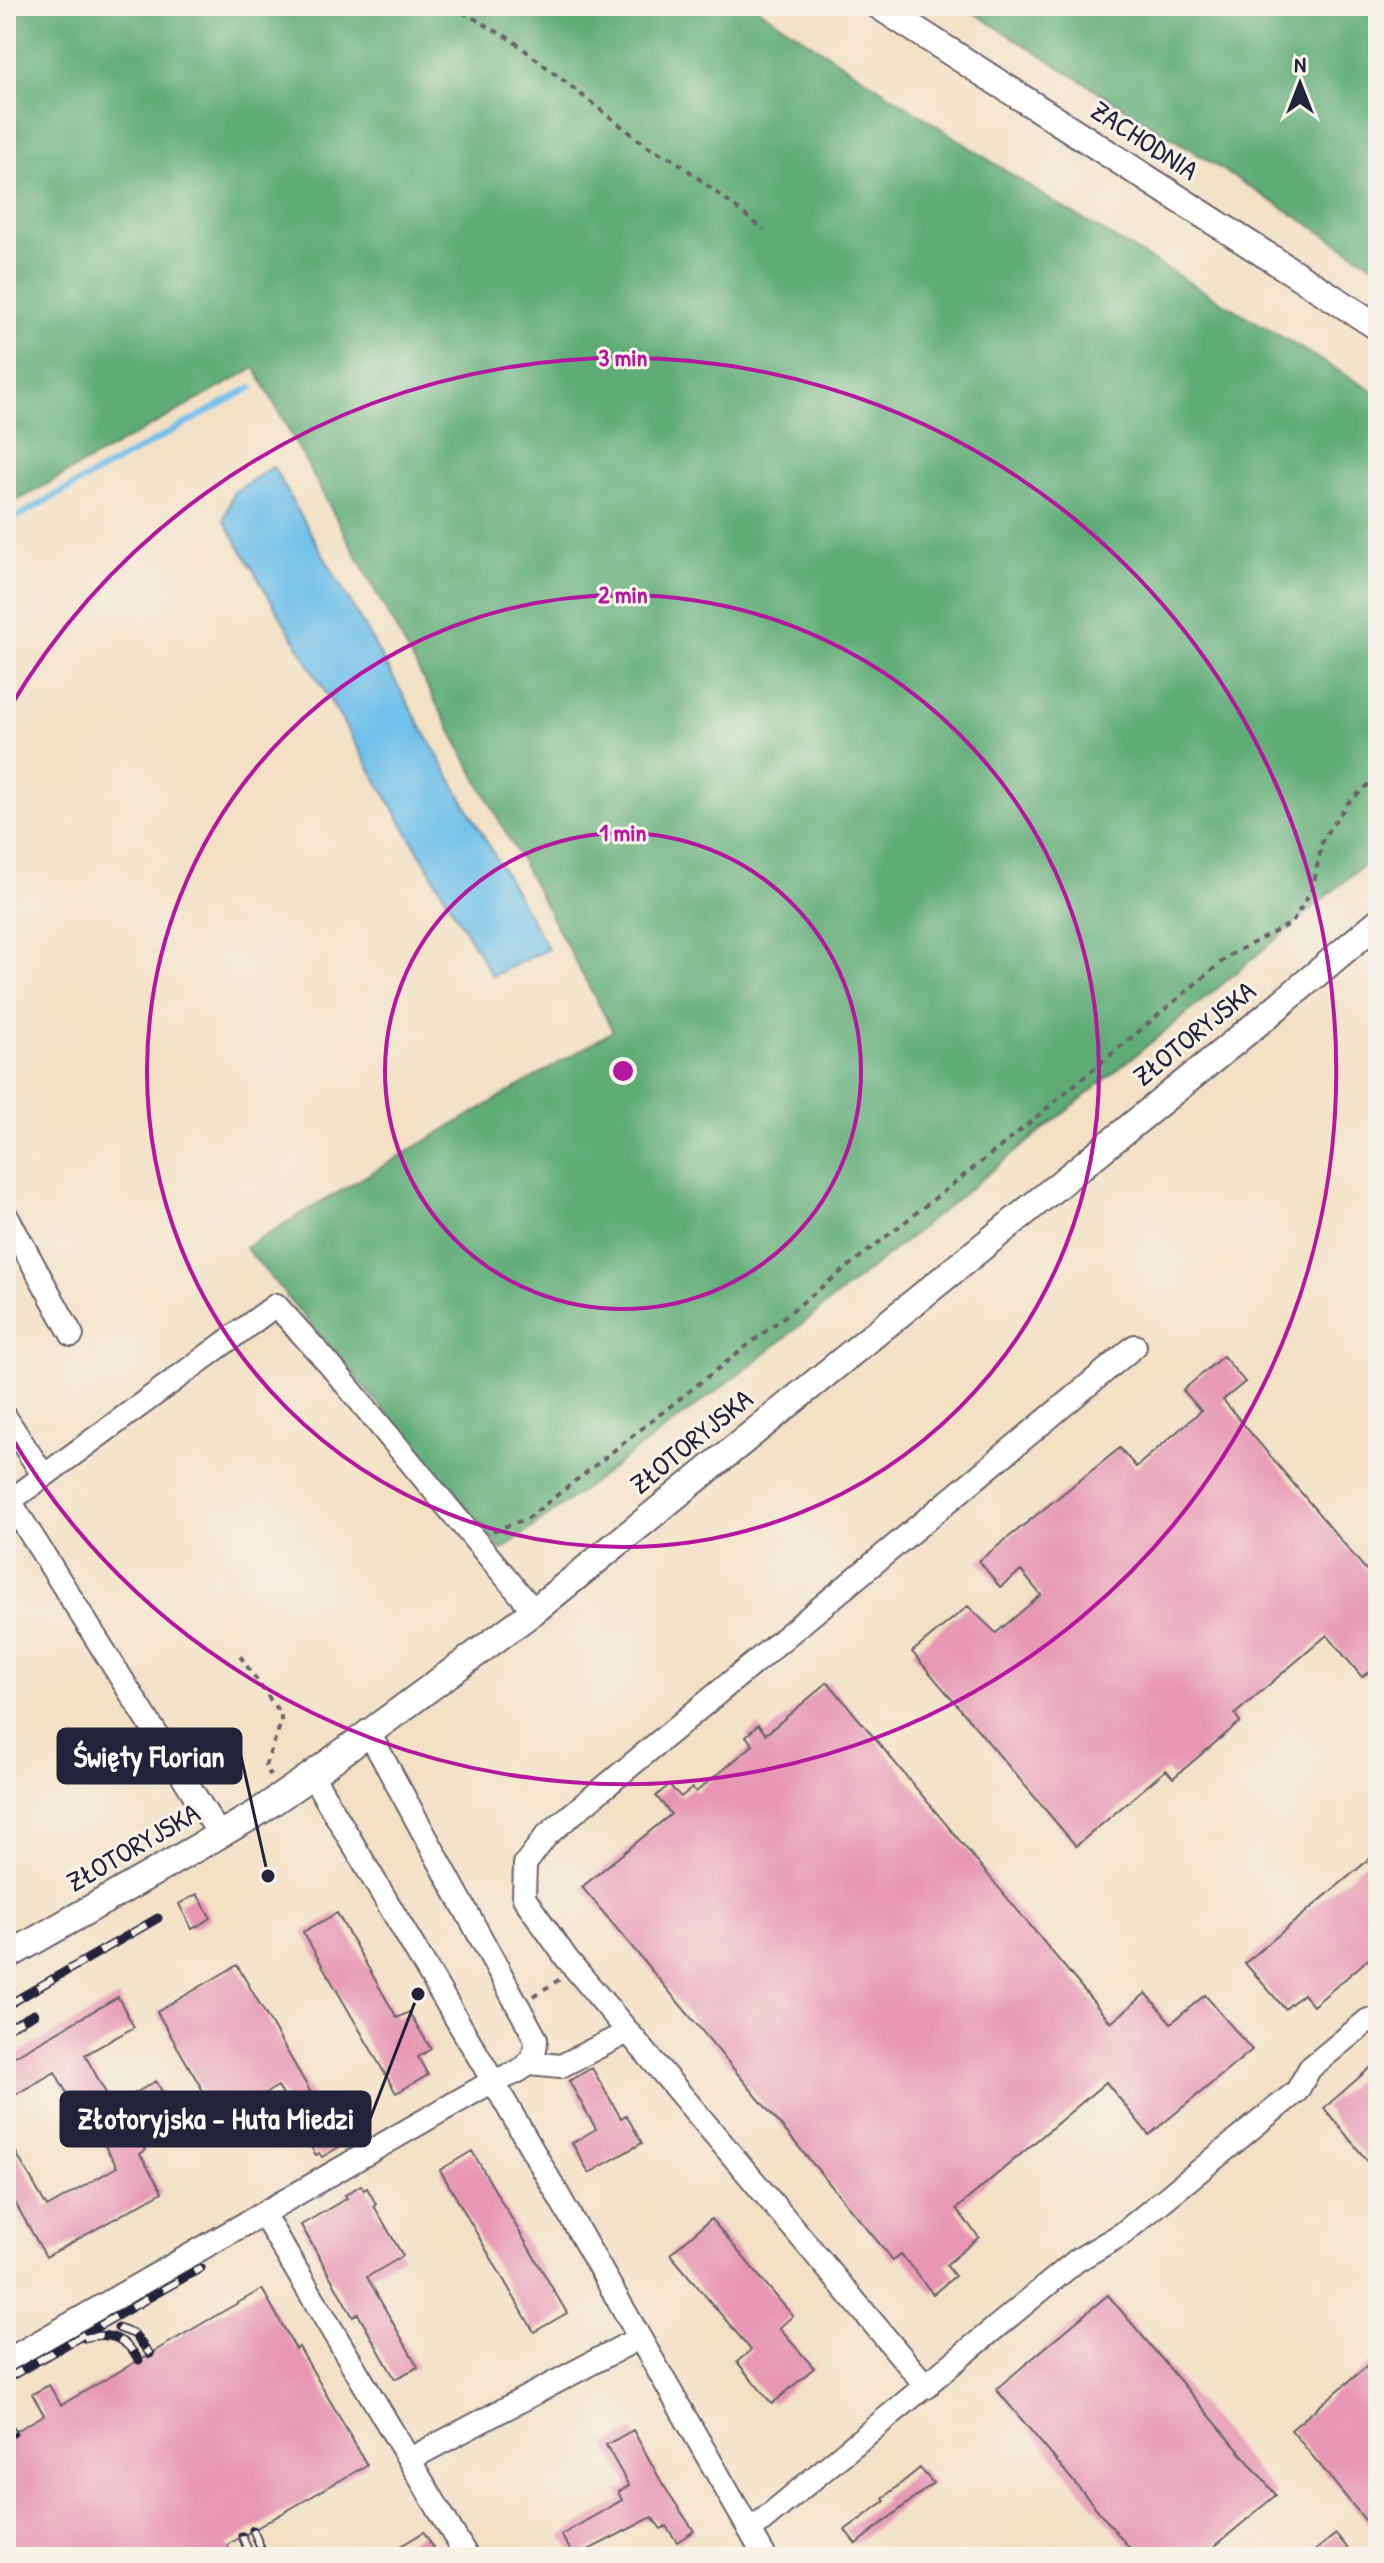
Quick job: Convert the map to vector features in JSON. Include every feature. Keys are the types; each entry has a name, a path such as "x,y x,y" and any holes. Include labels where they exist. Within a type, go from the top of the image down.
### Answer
{"main road":[{"name":"ZACHODNIA","path":"879,6 1378,327"},
{"name":"ZŁOTORYJSKA","path":"6,1957 219,1834 312,1775 534,1611 1378,922"}],"street":[{"path":"6,1215 72,1335"},
{"path":"219,1834 10,1501 276,1305 329,1364 534,1611"},
{"path":"927,2387 567,1959 524,1898 525,1864 547,1835 1135,1346"},
{"path":"6,1418 44,1476"},
{"path":"6,2361 493,2081 517,2072 529,2063 536,2051 536,2039 368,1731"},
{"path":"312,1775 493,2081 765,2557"},
{"path":"750,2531 1076,2261 1122,2234 1297,2091 1310,2068 1368,2020"},
{"path":"529,2063 561,2066 628,2032"},
{"path":"263,2214 467,2557"},
{"path":"410,2459 639,2338"}],"path":[{"path":"452,6 512,40 648,147 675,160 764,230"},
{"path":"480,1545 491,1532 528,1518 1004,1144 1230,955 1292,923 1313,887 1323,838 1348,803 1378,776"},
{"path":"240,1656 281,1715 265,1766 272,1778"},
{"path":"528,2000 566,1975"}],"green space":[{"path":"6,6 754,6 1055,203 1378,394 1378,853 1195,1007 750,1366 502,1550 245,1247 613,1031 255,368 6,507"},
{"path":"963,6 1378,6 1378,268"}],"water":[{"path":"273,467 548,949 492,976 224,520 233,493"}],"building":[{"path":"1223,1356 1245,1382 1223,1400 1378,1584 1378,1664 1362,1677 1327,1635 1235,1714 1240,1722 1173,1778 1166,1770 1076,1846 912,1652 968,1606 996,1633 1041,1595 1021,1571 1000,1587 979,1561 1120,1448 1136,1467 1201,1411 1183,1390"},
{"path":"828,1682 1111,2023 1146,1993 1171,2023 1205,1995 1252,2050 1149,2135 1106,2082 956,2209 979,2237 946,2265 955,2276 933,2294 901,2254 893,2260 582,1887 671,1814 656,1796 669,1785 681,1797 692,1788 696,1792 753,1745 746,1736 758,1725 766,1734"},
{"path":"1378,1852 1378,1951 1313,2006 1303,1994 1285,2009 1245,1963"},
{"path":"197,1894 211,1918 192,1929 179,1904"},
{"path":"337,1913 397,2018 409,2012 431,2049 418,2057 428,2075 396,2093 303,1932"},
{"path":"237,1965 328,2122 341,2114 352,2135 337,2143 339,2147 322,2157 319,2153 316,2155 278,2086 220,2120 157,2012"},
{"path":"118,1997 134,2027 85,2055 113,2106 156,2081 175,2114 138,2135 146,2150 140,2154 162,2192 46,2257 6,2187 6,2135 47,2207 117,2167 85,2111 79,2115 55,2072 6,2100 6,2061"},
{"path":"1378,2061 1378,2174 1324,2108"},
{"path":"592,2068 621,2118 626,2115 642,2143 589,2173 572,2143 596,2129 569,2081"},
{"path":"472,2151 567,2313 534,2332 440,2170"},
{"path":"361,2185 364,2190 367,2188 403,2256 367,2277 418,2367 395,2379 358,2314 353,2317 301,2225 347,2198 345,2195"},
{"path":"711,2219 793,2316 779,2328 814,2368 772,2404 737,2362 751,2350 670,2254"},
{"path":"262,2289 367,2465 227,2545 234,2557 6,2557 6,2437 44,2415 32,2394 49,2385 61,2405"},
{"path":"1108,2295 1276,2495 1202,2557 1137,2557 996,2389"},
{"path":"1378,2357 1378,2536 1291,2430"},
{"path":"633,2430 662,2483 694,2531 677,2542 666,2526 661,2529 652,2517 575,2557 561,2535 622,2500 618,2492 629,2486 606,2445"},
{"path":"920,2468 933,2483 856,2544 845,2530 885,2501 883,2498"},
{"path":"424,2532 439,2557 383,2557"},
{"path":"1336,2534 1355,2557 1307,2557"}],"waterway":[{"path":"6,523 252,387"}],"railway":[{"path":"6,2006 158,1918"},
{"path":"6,2029 34,2014"},
{"path":"6,2379 201,2268"},
{"path":"118,2328 134,2334 150,2354"},
{"path":"84,2338 102,2335 116,2338 128,2346 139,2360"},
{"path":"6,2423 13,2433"},
{"path":"253,2530 265,2557"},
{"path":"242,2536 251,2557"}],"place":[{"name":"Święty Florian","path":"268,1876"},
{"name":"Złotoryjska - Huta Miedzi","path":"418,1994"}]}
